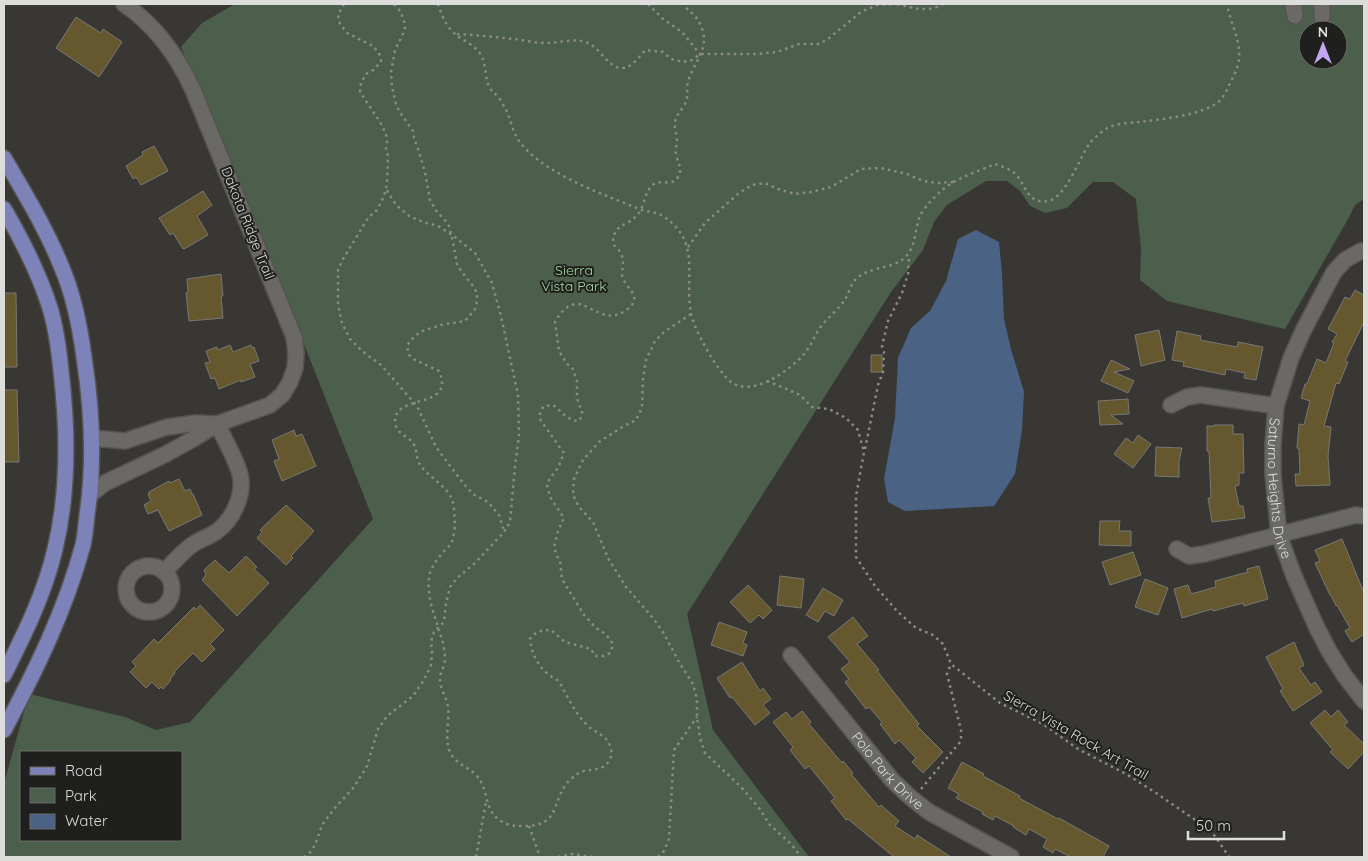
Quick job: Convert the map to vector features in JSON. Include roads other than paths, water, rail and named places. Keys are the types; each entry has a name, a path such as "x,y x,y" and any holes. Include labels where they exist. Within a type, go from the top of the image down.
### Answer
{"main road":[{"path":"4,158 46,232 63,270 80,330 90,405 92,438 90,495 84,543 68,595 46,648 4,730"},
{"path":"4,209 38,273 51,310 59,350 64,398 66,452 63,505 55,549 34,612 4,675"}],"street":[{"name":"Dakota Ridge Trail","path":"90,495 105,483 166,454 217,424 270,405 282,395 290,382 295,368 296,352 294,337 186,74 154,30 124,4"},
{"name":"Saturno Heights Drive","path":"1361,251 1345,260 1334,272 1303,331 1292,358 1276,406 1273,475 1279,535 1294,576 1317,628 1344,675 1364,701"},
{"path":"1170,405 1186,397 1202,395 1276,406"},
{"name":"Dakota Ridge Trail","path":"92,438 125,442 167,427 196,423 217,424"},
{"path":"164,572 192,544 217,531 232,514 237,503 240,494 240,475 217,424"},
{"path":"1177,549 1189,556 1204,554 1356,515 1364,516"},
{"name":"Polo Park Drive","path":"791,655 892,780 910,797 929,812 1011,857"}],"water":[{"path":"976,230 999,242 1004,319 1024,392 1022,430 1015,474 994,506 905,511 888,502 884,479 895,418 898,358 911,328 930,311 946,281 958,239"}],"park label":[{"name":"Sierra Vista Park","path":"574,278"}]}
